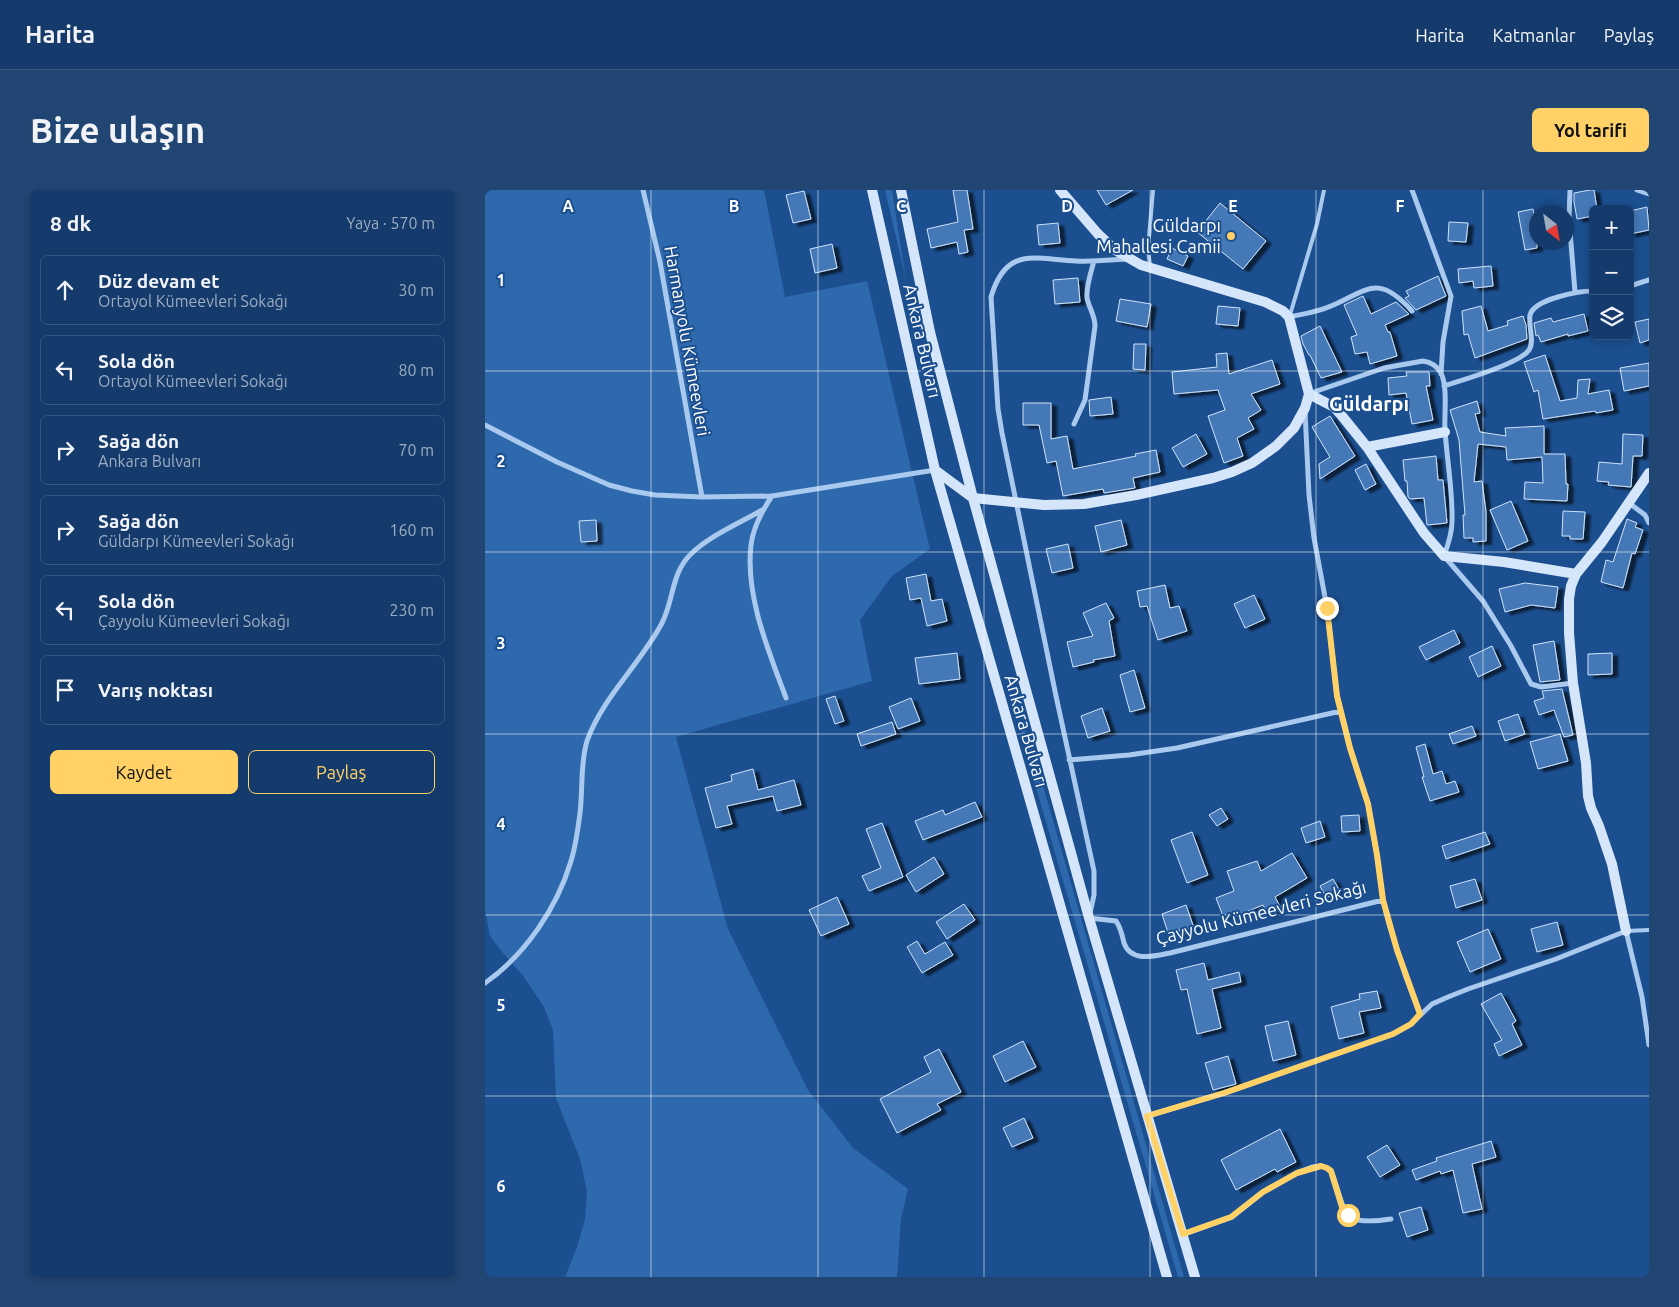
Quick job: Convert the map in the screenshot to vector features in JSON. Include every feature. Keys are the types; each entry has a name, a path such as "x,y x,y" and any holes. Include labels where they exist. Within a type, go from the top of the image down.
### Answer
{"main road":[{"name":"Ankara Bulvarı","path":"872,190 935,470 1167,1277"},
{"name":"Ankara Bulvarı","path":"901,190 930,332 973,498 1089,918 1195,1277"},
{"path":"1060,190 1098,234 1115,250 1129,258 1150,269 1274,305 1289,317 1309,394 1334,407 1367,447 1412,517 1445,556 1504,562 1576,574"},
{"name":"Çayyolu Kümeevleri Sokağı","path":"973,498 1063,505 1084,504 1213,478 1232,472 1266,454 1285,439 1294,428 1305,408 1309,394"},
{"path":"1367,447 1445,432"},
{"path":"935,470 973,498"},
{"path":"1626,931 1612,864 1588,796 1586,763 1573,683 1569,633 1569,599 1571,586 1576,574 1598,548 1649,473"}],"street":[{"name":"Harmanyolu Kümeevleri","path":"643,190 660,262 702,498"},
{"path":"1412,190 1451,296 1443,337 1441,374"},
{"path":"1570,190 1569,218 1575,292"},
{"path":"1637,190 1649,194"},
{"path":"1089,918 1094,895 1094,871 1015,502 998,409 991,297 1001,273 1018,260 1029,257 1077,261 1129,258"},
{"path":"1074,424 1085,400 1095,326 1094,314 1087,299 1094,261"},
{"path":"1634,285 1649,280"},
{"path":"1289,317 1320,310 1357,292 1374,288 1391,292 1412,311"},
{"path":"1444,386 1495,368 1525,354 1530,349 1531,344 1530,317 1532,312 1549,301 1575,292 1589,291"},
{"path":"1309,394 1384,368 1414,362 1429,362 1437,367 1444,386 1445,432 1452,525 1445,556 1483,601 1511,646 1531,684 1541,687 1573,683"},
{"name":"Çayyolu Kümeevleri Sokağı","path":"1305,408 1310,504 1327,608 1337,696 1350,748 1368,804 1383,900 1397,950 1420,1014"},
{"path":"485,425 557,462 609,485 655,495 702,498 772,496 935,470"},
{"path":"772,496 762,510 753,532 751,573 754,601 785,698"},
{"path":"1629,503 1645,515 1649,523"},
{"path":"485,983 513,960 535,932 565,880 577,836 587,743 599,715 663,622 682,563 691,553 705,543 762,510"},
{"path":"1069,760 1129,755 1177,748 1341,711"},
{"name":"Çayyolu Kümeevleri Sokağı","path":"1089,918 1116,921 1120,926 1125,945 1132,954 1145,957 1170,953 1383,900"},
{"path":"1147,1116 1224,1093 1393,1034 1411,1024 1432,1004 1467,989 1549,962 1626,931 1641,997 1649,1045"},
{"path":"1183,1234 1231,1217 1263,1192 1305,1170 1321,1166 1331,1171 1343,1210 1348,1215 1363,1222 1391,1219"}],"lane":[{"path":"1150,269 1148,248 1153,190"},
{"path":"1289,317 1317,224 1324,190"},
{"path":"1626,931 1649,930"}],"shaded area":[{"path":"485,190 764,190 785,297 867,281 930,549 892,576 860,620 872,681 676,737 728,929 808,1090 853,1148 908,1189 901,1219 897,1277 565,1277 577,1247 585,1219 587,1191 580,1159 556,1098 553,1030 544,1007 524,977 490,936 485,909"},
{"path":"885,190 892,190 906,280 888,203"},
{"path":"1018,717 1031,744 1184,1277 1178,1277 1024,746"}],"building":[{"path":"953,190 967,190 973,229 964,230 968,252 959,254 957,242 931,248 927,229 958,222"},
{"path":"1097,190 1133,190 1106,205"},
{"path":"1594,190 1596,205 1589,205 1589,217 1577,219 1574,193"},
{"path":"804,191 811,219 793,223 786,195"},
{"name":"Güldarpı Mahallesi Camii","path":"1220,203 1266,241 1243,269 1197,232"},
{"path":"1647,207 1649,230 1634,233 1634,210"},
{"path":"1529,210 1529,249 1525,250 1518,212"},
{"path":"1449,222 1468,223 1466,242 1448,241"},
{"path":"1058,223 1060,243 1039,245 1037,225"},
{"path":"832,244 837,268 815,273 810,249"},
{"path":"1172,248 1188,256 1183,266 1167,259"},
{"path":"1491,266 1493,286 1474,288 1473,281 1459,283 1458,269"},
{"path":"1438,276 1446,296 1416,310 1405,298 1409,296 1406,291"},
{"path":"1078,278 1080,302 1055,304 1053,280"},
{"path":"1363,296 1371,314 1396,302 1409,314 1385,325 1388,332 1390,332 1397,356 1370,364 1367,352 1355,354 1351,337 1357,335 1344,305"},
{"path":"1120,299 1151,304 1147,327 1116,321"},
{"path":"1218,306 1240,308 1238,326 1216,324"},
{"path":"1481,306 1488,331 1508,325 1507,321 1523,316 1527,339 1475,358 1468,334 1464,335 1462,311"},
{"path":"1584,314 1588,331 1568,336 1568,334 1541,342 1538,335 1536,336 1534,323 1551,318 1553,322"},
{"path":"1649,319 1649,340 1640,343 1635,322"},
{"path":"1320,326 1342,372 1321,378 1303,344 1301,336"},
{"path":"1134,344 1146,344 1145,370 1133,369"},
{"path":"1227,353 1229,374 1272,360 1280,384 1251,394 1261,410 1248,418 1254,429 1237,438 1243,456 1224,463 1208,416 1225,410 1218,390 1174,394 1172,372 1217,367 1216,354"},
{"path":"1545,355 1560,401 1577,398 1578,380 1590,379 1588,394 1609,390 1613,410 1543,419 1538,390 1534,392 1524,362"},
{"path":"1649,363 1649,386 1624,391 1620,368"},
{"path":"1406,372 1429,372 1430,386 1426,386 1433,420 1412,424 1406,393 1389,395 1388,378 1407,376"},
{"path":"1111,397 1113,414 1090,416 1089,400"},
{"path":"1477,401 1480,413 1475,414 1480,432 1506,436 1505,428 1544,426 1544,454 1565,454 1566,484 1568,484 1567,501 1524,499 1525,482 1543,483 1542,457 1507,460 1506,447 1478,444 1474,482 1482,481 1486,512 1486,541 1473,542 1473,538 1464,538 1463,515 1465,515 1459,440 1450,410"},
{"path":"1023,403 1051,403 1051,439 1067,436 1073,469 1156,450 1160,472 1133,478 1135,488 1104,493 1103,489 1063,496 1056,461 1047,463 1039,425 1023,425"},
{"path":"1330,416 1355,456 1320,479 1319,464 1330,457 1312,427"},
{"path":"1196,434 1207,454 1183,467 1172,448"},
{"path":"1623,434 1643,435 1642,456 1633,456 1631,487 1608,485 1609,482 1597,481 1599,462 1622,464"},
{"path":"1436,456 1438,480 1443,480 1447,523 1427,525 1424,498 1410,499 1408,497 1403,460"},
{"path":"1366,464 1376,484 1365,490 1355,470"},
{"path":"1511,501 1528,541 1507,550 1490,510"},
{"path":"1563,511 1585,512 1583,539 1570,539 1570,536 1562,536"},
{"path":"1627,519 1637,523 1635,527 1643,530 1635,554 1632,553 1623,588 1601,582 1606,560 1613,562"},
{"path":"596,520 597,541 581,542 579,521"},
{"path":"1121,520 1127,545 1101,552 1095,526"},
{"path":"1068,544 1073,568 1052,573 1046,549"},
{"path":"926,574 931,601 942,599 947,621 927,626 921,598 910,600 906,578"},
{"path":"1525,583 1558,587 1555,608 1531,605 1505,612 1499,589"},
{"path":"1165,585 1170,608 1179,606 1187,631 1158,640 1147,606 1140,607 1137,591"},
{"path":"1254,595 1265,619 1245,628 1234,604"},
{"path":"1106,603 1114,618 1109,621 1115,656 1093,660 1094,662 1073,667 1067,642 1093,636 1083,613"},
{"path":"1454,630 1460,643 1426,660 1419,647"},
{"path":"1554,641 1560,680 1540,682 1533,645"},
{"path":"1492,646 1501,666 1478,677 1469,657"},
{"path":"957,653 960,679 919,684 915,658"},
{"path":"1612,653 1612,674 1588,675 1588,654"},
{"path":"1134,670 1145,708 1130,712 1120,675"},
{"path":"1562,689 1573,735 1564,737 1554,710 1539,715 1534,701 1544,698 1542,691"},
{"path":"835,696 844,721 835,724 826,699"},
{"path":"911,698 920,721 898,729 889,707"},
{"path":"1102,708 1110,731 1088,738 1081,716"},
{"path":"1518,714 1525,734 1505,741 1498,721"},
{"path":"892,722 896,734 861,746 857,734"},
{"path":"1472,726 1476,736 1453,744 1449,734"},
{"path":"1560,734 1568,761 1538,769 1530,742"},
{"path":"1425,744 1433,774 1442,771 1446,784 1455,781 1459,792 1430,801 1422,777 1424,777 1416,747"},
{"path":"753,769 758,790 794,780 801,805 777,811 773,796 727,806 732,824 716,828 705,788 732,781 731,775"},
{"path":"975,802 982,817 923,840 915,821 943,810 945,815"},
{"path":"1221,808 1228,819 1217,826 1209,815"},
{"path":"1359,815 1360,831 1342,832 1341,816"},
{"path":"1320,821 1325,837 1306,843 1301,828"},
{"path":"882,823 903,877 869,891 862,876 881,868 866,829"},
{"path":"1192,832 1208,875 1187,883 1171,840"},
{"path":"1485,832 1490,844 1446,859 1442,846"},
{"path":"1292,853 1307,878 1275,897 1281,908 1268,915 1263,905 1236,916 1234,912 1223,916 1216,898 1234,891 1227,871 1257,861 1261,871"},
{"path":"934,857 944,874 916,892 906,875"},
{"path":"1333,879 1340,891 1326,898 1320,886"},
{"path":"1475,879 1482,900 1456,908 1450,886"},
{"path":"837,897 849,924 821,936 809,910"},
{"path":"964,904 975,920 947,939 936,922"},
{"path":"1186,905 1194,928 1180,933 1179,929 1168,933 1162,914"},
{"path":"1557,922 1563,945 1537,952 1531,929"},
{"path":"1488,929 1501,959 1470,972 1457,942"},
{"path":"917,941 925,954 945,942 953,955 922,973 907,947"},
{"path":"1204,963 1208,980 1239,972 1241,982 1212,989 1221,1028 1197,1034 1187,989 1181,990 1176,970"},
{"path":"1377,991 1381,1008 1359,1012 1364,1033 1339,1039 1331,1007 1360,999 1359,994"},
{"path":"1501,993 1516,1021 1512,1024 1522,1045 1499,1056 1494,1044 1502,1040 1481,1004"},
{"path":"1288,1021 1296,1055 1273,1061 1265,1026"},
{"path":"1023,1041 1036,1067 1005,1082 993,1056"},
{"path":"939,1049 961,1092 937,1104 941,1110 897,1133 880,1099 931,1072 924,1057"},
{"path":"1228,1056 1236,1084 1213,1090 1205,1063"},
{"path":"1024,1118 1033,1138 1012,1147 1003,1128"},
{"path":"1280,1129 1296,1162 1277,1172 1275,1169 1236,1190 1221,1160"},
{"path":"1491,1141 1496,1157 1472,1164 1482,1209 1463,1213 1453,1170 1441,1174 1440,1171 1416,1180 1412,1170 1437,1161 1436,1158"},
{"path":"1387,1145 1400,1165 1380,1177 1367,1157"},
{"path":"1421,1207 1428,1230 1407,1237 1399,1213"}],"place":[{"name":"Güldarpı Mahallesi Camii","path":"1231,236"}],"district":[{"name":"Güldarpı","path":"1369,404"}],"route":[{"path":"1327,608 1337,696 1350,748 1368,804 1383,900 1397,950 1420,1014 1411,1024 1393,1034 1224,1093 1147,1116 1183,1234 1231,1217 1244,1209 1263,1192 1312,1167 1321,1166 1331,1171 1343,1210 1348,1215"}]}
